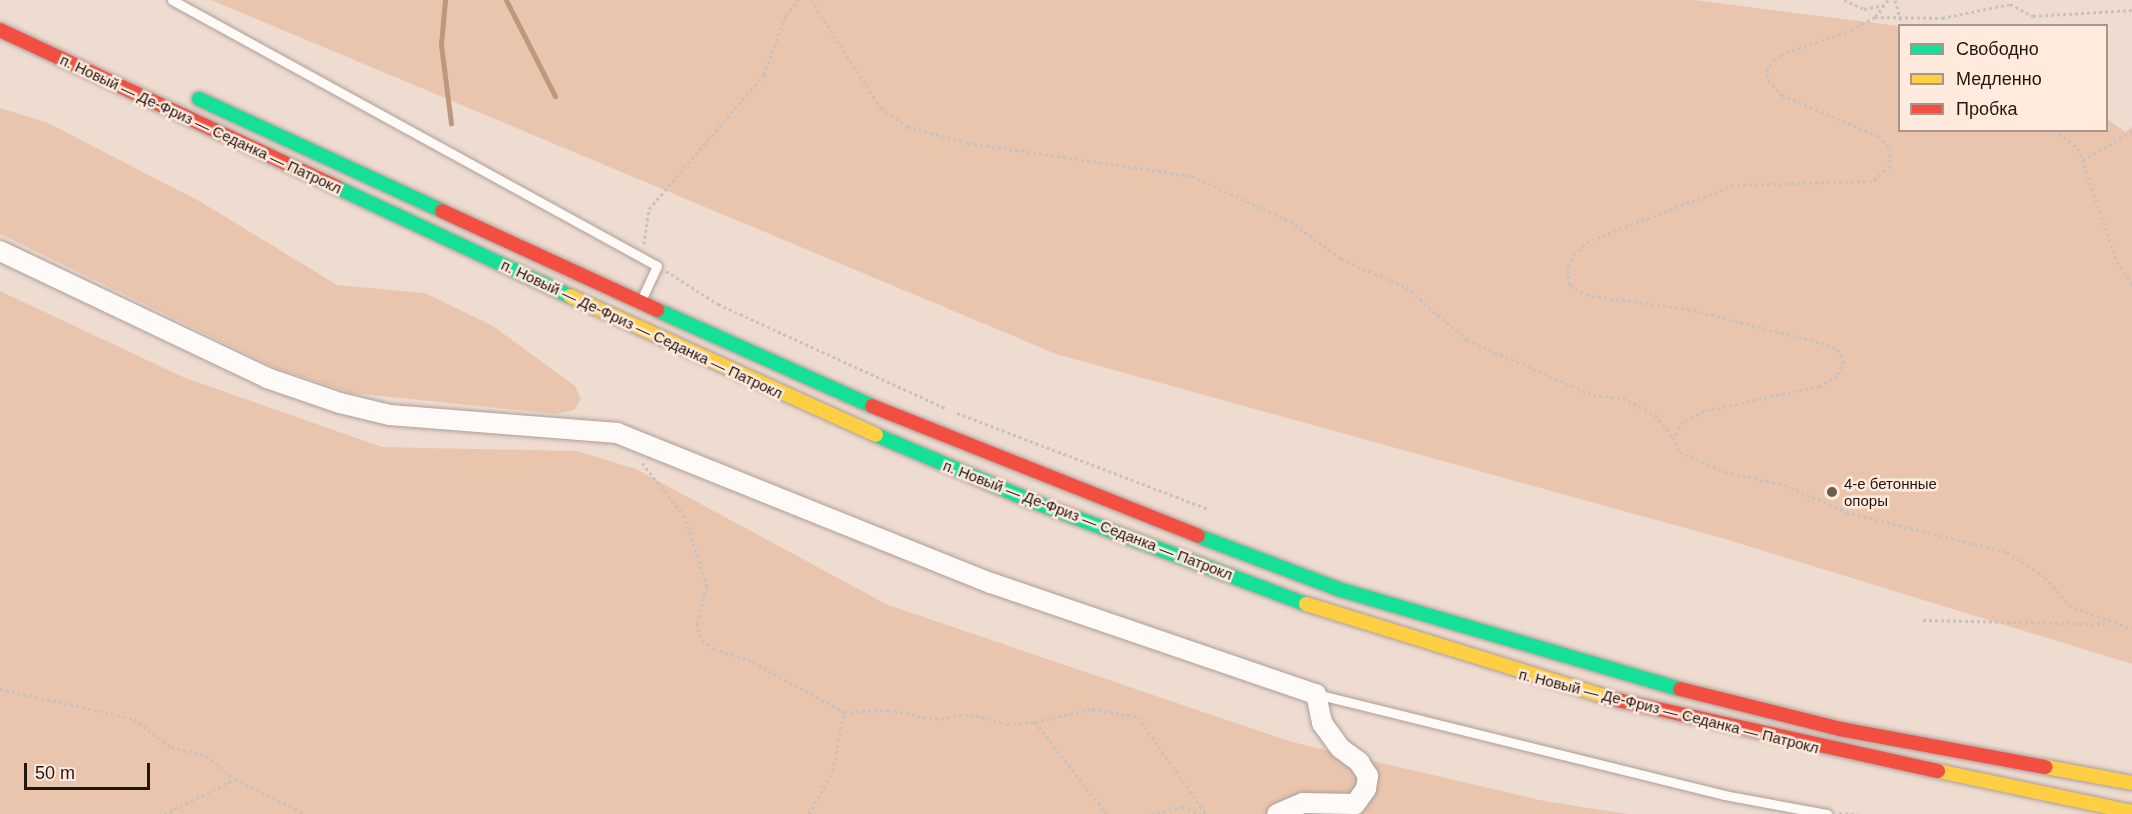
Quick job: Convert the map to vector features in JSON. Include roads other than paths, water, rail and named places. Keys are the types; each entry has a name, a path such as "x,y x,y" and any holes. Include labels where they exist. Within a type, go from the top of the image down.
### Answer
{"highway":[{"name":"п. Новый — Де-Фриз — Седанка — Патрокл","path":"0,30 784,396 1034,502 1329,613 1571,688 1698,721 2132,812"},
{"name":"п. Новый — Де-Фриз — Седанка — Патрокл","path":"183,91 792,372 1042,478 1338,589 1711,698 2132,783"}],"street":[{"path":"0,251 267,378 340,403 390,415 617,433 991,583 1316,694 1322,723 1359,762 1368,776 1366,789 1355,804 1303,803 1277,814"}],"lane":[{"path":"172,0 657,266 644,294"},
{"path":"1316,694 1724,795 1826,813"}],"waterway":[{"path":"445,0 441,45 451,123"},
{"path":"506,0 555,96"}],"place":[{"name":"4-е бетонные опоры","path":"1832,492"}]}
